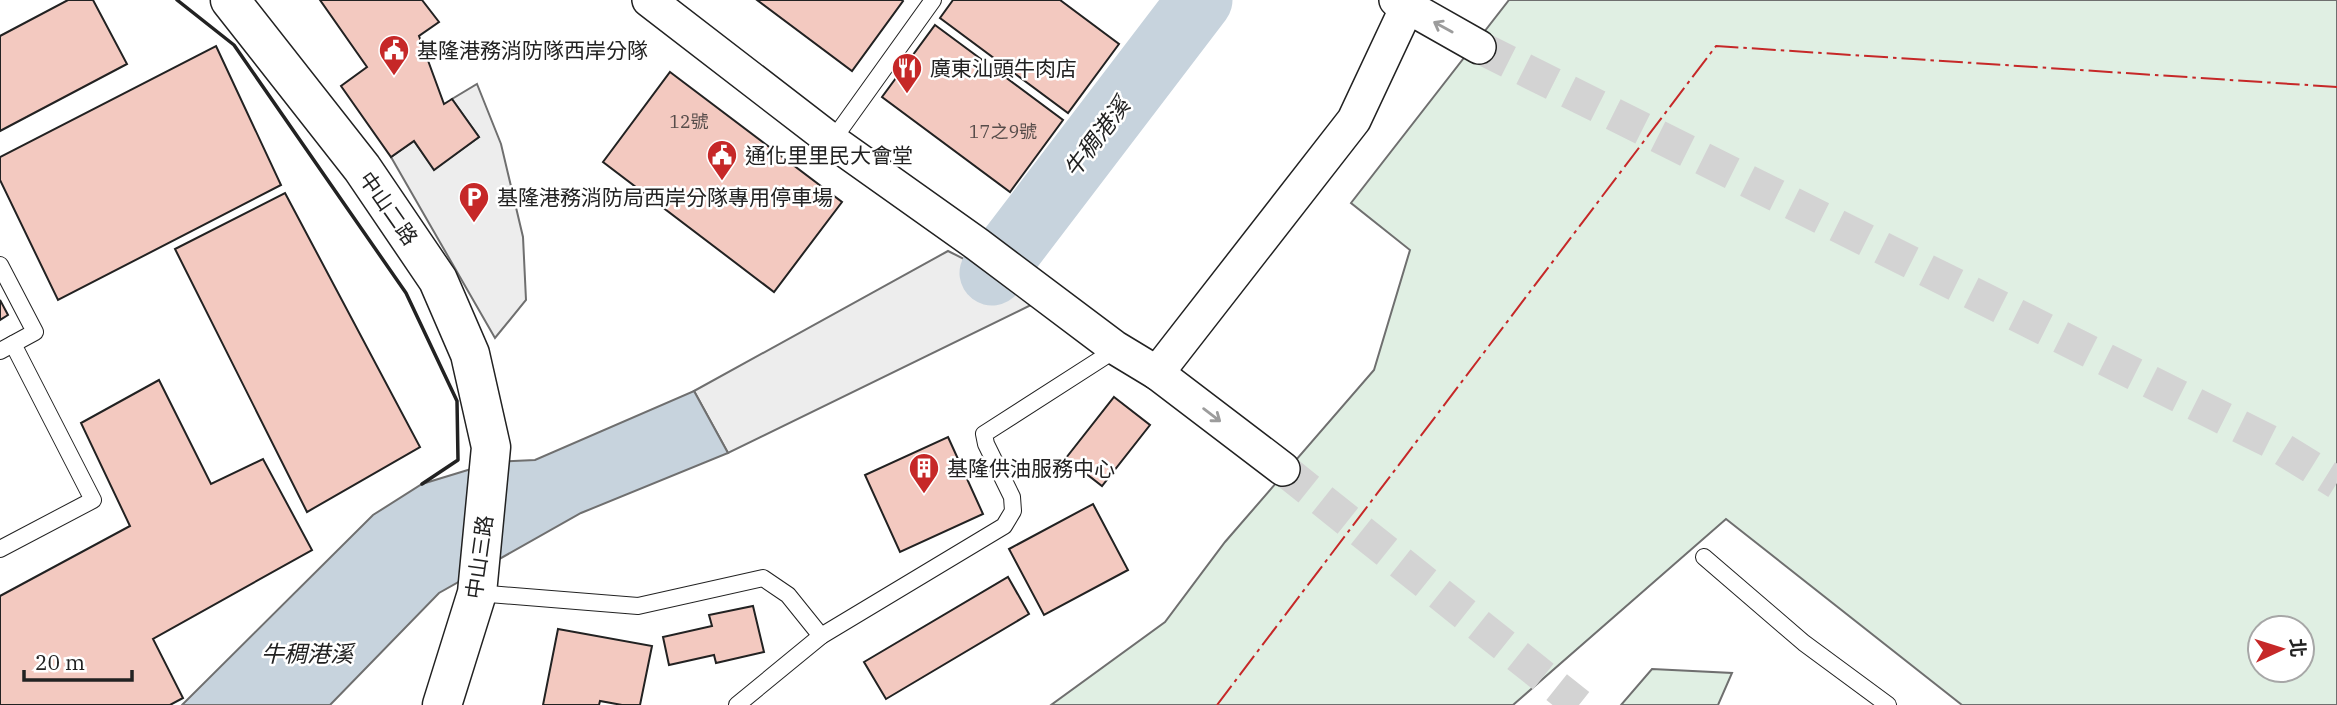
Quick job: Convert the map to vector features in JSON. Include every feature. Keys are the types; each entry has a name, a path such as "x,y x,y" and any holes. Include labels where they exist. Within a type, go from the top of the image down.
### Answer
{"street":[{"name":"中山二路","path":"230,0 362,168 438,280 470,354 491,447"},
{"path":"649,0 832,141 1114,346 1157,373 1283,469"},
{"path":"1157,373 1354,120 1403,2 1479,47"},
{"name":"中山三路","path":"442,705 478,585 491,447"}],"lane":[{"path":"832,141 933,0"},
{"path":"0,265 35,332 6,347 93,500 0,549"},
{"path":"737,705 821,636 1004,526 1013,510 1012,497 986,444 984,434 1104,357 1114,346"},
{"path":"1704,557 1804,643 1888,705"},
{"path":"478,585 638,606 763,578 788,594 821,636"}],"green space":[{"path":"1509,0 2337,0 2337,705 1962,705 1726,519 1513,705 1051,705 1165,622 1225,542 1374,370 1410,250 1351,203"},
{"path":"1652,669 1732,673 1718,705 1621,705"}],"shaded area":[{"name":"基隆港務消防局西岸分隊專用停車場","path":"477,84 501,144 523,237 526,300 495,338 391,157 414,141 434,169 479,137 452,99"},
{"path":"948,251 992,273 1033,304 728,453 694,391"}],"water":[{"name":"牛稠港溪","path":"694,391 728,453 581,513 439,593 330,705 182,705 373,515 422,484 494,462 535,460"}],"building":[{"path":"68,0 93,0 127,64 0,131 0,36"},
{"name":"基隆港務消防隊西岸分隊","path":"320,0 422,0 439,22 419,36 444,104 452,99 479,137 434,170 414,141 391,157 341,86 367,67"},
{"path":"757,0 902,0 903,1 852,71"},
{"path":"953,0 1060,0 1119,44 1068,113 940,18"},
{"path":"935,25 1063,120 1010,192 882,97"},
{"path":"216,46 281,185 58,300 0,180 0,157"},
{"name":"通化里里民大會堂","path":"670,72 842,202 774,292 603,162"},
{"path":"285,193 420,447 307,512 175,249"},
{"path":"0,300 8,315 0,320"},
{"path":"159,380 211,484 263,459 312,550 153,639 183,698 170,705 0,705 0,596 130,526 81,423"},
{"path":"1114,397 1150,425 1102,486 1066,458"},
{"name":"基隆供油服務中心","path":"948,437 983,514 900,552 865,475"},
{"path":"1093,504 1128,570 1044,615 1009,549"},
{"path":"1008,577 1029,614 886,699 864,662"},
{"path":"753,606 764,652 716,663 714,655 669,665 663,637 712,626 709,615"},
{"path":"558,629 652,646 640,705 600,701 599,705 543,705"}],"waterway":[{"name":"牛稠港溪","path":"992,273 1200,0"}],"tunnel":[{"path":"1479,47 2271,442 2337,483"},
{"path":"1283,469 1579,705"}],"wall":[{"path":"177,0 234,45 406,293 457,401 458,460 422,484"}],"power":[{"path":"1217,705 1716,46 2337,87"}],"place":[{"name":"基隆港務消防隊西岸分隊","path":"394,77"},
{"name":"廣東汕頭牛肉店","path":"907,95"},
{"name":"通化里里民大會堂","path":"722,182"},
{"name":"基隆港務消防局西岸分隊專用停車場","path":"474,224"},
{"name":"基隆供油服務中心","path":"924,495"}]}
